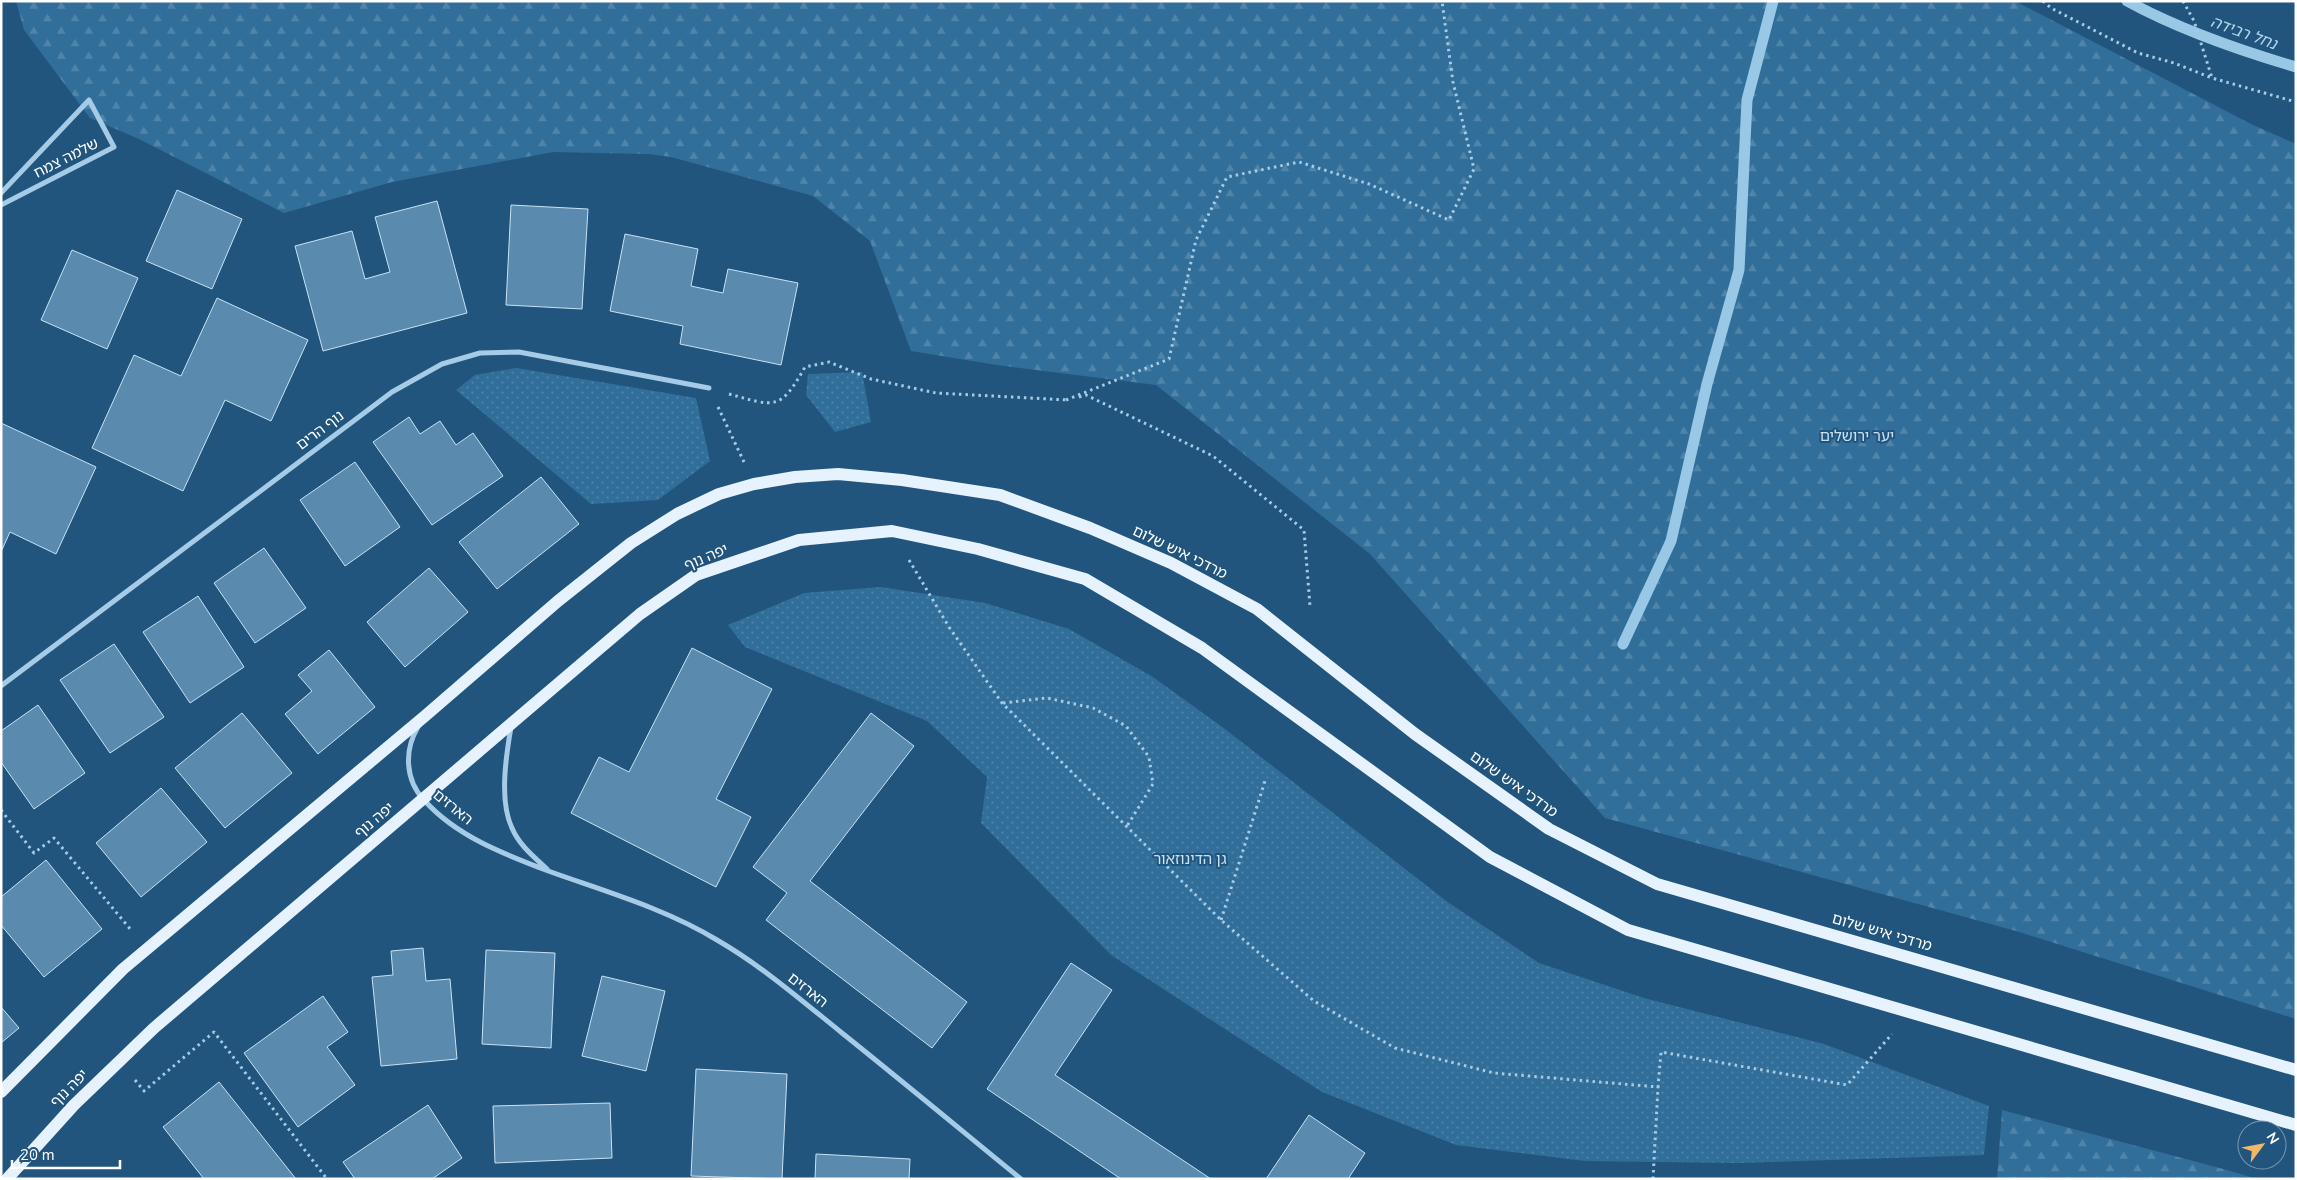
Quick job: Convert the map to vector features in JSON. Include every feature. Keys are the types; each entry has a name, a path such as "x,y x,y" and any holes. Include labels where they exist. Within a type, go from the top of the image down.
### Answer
{"main road":[{"name":"מרדכי איש שלום","path":"754,484 795,477 838,474 902,480 1000,495 1090,528 1171,563 1257,609 1415,734 1549,828 1657,884 2296,1070"},
{"path":"1,1092 123,969 425,716 558,601 632,543 677,514 719,494 754,484"},
{"path":"892,531 978,549 1085,579 1202,648 1490,857 1628,930 2296,1125"},
{"name":"יפה נוף","path":"8,1179 74,1105 154,1028 511,726 640,614 696,575 798,540 892,531"}],"street":[{"name":"שלמה צמח","path":"1,193 89,100 114,147 1,205"},
{"name":"נוף הרים","path":"1,686 392,392 442,364 480,353 519,352 709,388"},
{"name":"הארזים","path":"425,716 412,736 408,754 409,773 423,800 446,820 470,837 512,859 549,871 683,922 716,939 746,958 789,990 1021,1179"},
{"name":"הארזים","path":"511,726 505,762 508,817 520,841 549,871"}],"path":[{"path":"1066,400 1170,359 1196,240 1227,177 1299,162 1368,184 1448,220 1474,169 1452,82 1442,1"},
{"path":"2043,1 2051,8 2138,53 2174,63 2212,78 2296,102"},
{"path":"2183,1 2194,21 2212,78"},
{"path":"709,388 764,403 780,402 792,390 805,367 829,362 871,379 936,393 1066,400 1086,395 1213,456 1304,530 1310,606"},
{"path":"709,388 754,484"},
{"path":"892,531 948,627 1002,703 1221,920 1314,1001 1395,1048 1494,1073 1658,1087"},
{"path":"1002,703 1047,698 1093,708 1126,726 1150,758 1153,784 1127,826"},
{"path":"1221,920 1265,781"},
{"path":"1,810 34,853 54,838 147,949"},
{"path":"1653,1179 1658,1087 1662,1052 1847,1085 1910,1012"},
{"path":"135,1079 144,1091 214,1032 327,1179"}],"green space":[{"name":"יער ירושלים","path":"16,1 2015,1 2251,124 2296,144 2296,1019 2016,931 1605,818 1370,554 1156,385 997,365 911,351 870,241 813,196 671,157 648,154 553,152 392,182 284,213 139,139 90,118 24,30"},
{"path":"516,368 696,398 710,461 658,500 591,504 456,390 475,375"},
{"path":"862,372 871,422 835,432 806,395 808,374"},
{"name":"גן הדינוזאור","path":"881,587 985,603 1069,629 1153,677 1225,729 1449,903 1539,963 1644,998 1824,1044 1989,1106 1984,1155 1738,1163 1585,1161 1456,1145 1322,1092 1111,955 981,823 987,777 927,721 745,647 728,625 804,593"},
{"path":"2002,1110 2227,1170 2257,1179 1997,1179"}],"building":[{"path":"177,190 242,219 212,289 146,261"},
{"path":"437,201 467,313 323,351 295,246 352,231 365,279 390,272 375,217"},
{"path":"511,205 588,209 582,309 506,305"},
{"path":"625,234 698,249 691,286 723,293 728,269 798,283 781,365 680,344 683,326 610,311"},
{"path":"72,250 138,278 107,349 41,320"},
{"path":"217,298 308,340 271,421 225,400 183,491 92,448 134,355 181,376"},
{"path":"409,417 420,434 440,421 456,445 473,433 503,476 432,525 373,442"},
{"path":"1,423 96,467 56,554 10,532 1,552"},
{"path":"355,462 400,527 345,566 300,500"},
{"path":"541,477 579,524 497,589 459,542"},
{"path":"264,548 306,608 255,643 214,583"},
{"path":"429,568 468,612 405,667 367,622"},
{"path":"198,596 244,667 190,703 143,632"},
{"path":"114,644 164,717 110,753 60,680"},
{"path":"692,648 772,689 716,799 751,817 716,887 571,813 599,757 629,772"},
{"path":"329,650 375,707 318,754 285,714 312,691 298,675"},
{"path":"38,705 85,773 34,809 1,762 1,731"},
{"path":"242,713 292,773 225,828 175,768"},
{"path":"871,713 914,746 810,881 967,1002 932,1048 766,920 787,893 753,867"},
{"path":"161,788 207,842 141,897 96,843"},
{"path":"46,860 102,929 44,977 1,925 1,897"},
{"path":"423,948 426,981 450,979 457,1059 381,1066 372,977 393,975 391,951"},
{"path":"486,950 555,953 551,1048 482,1044"},
{"path":"1071,963 1112,990 1055,1075 1211,1179 1121,1179 987,1089"},
{"path":"602,976 665,991 646,1071 582,1056"},
{"path":"323,996 348,1032 327,1047 355,1085 298,1127 244,1053"},
{"path":"1,1007 19,1028 1,1043"},
{"path":"696,1069 787,1074 782,1179 691,1176"},
{"path":"219,1082 296,1179 204,1179 163,1127"},
{"path":"610,1103 612,1158 495,1163 493,1106"},
{"path":"428,1105 462,1158 432,1179 355,1179 343,1162"},
{"path":"1309,1115 1365,1153 1348,1179 1266,1179"},
{"path":"816,1154 910,1159 909,1179 815,1179"}],"waterway":[{"path":"1623,644 1671,541 1707,384 1739,270 1747,100 1773,1"},
{"name":"נחל רבידה","path":"2127,1 2168,21 2210,38 2296,67"}]}
